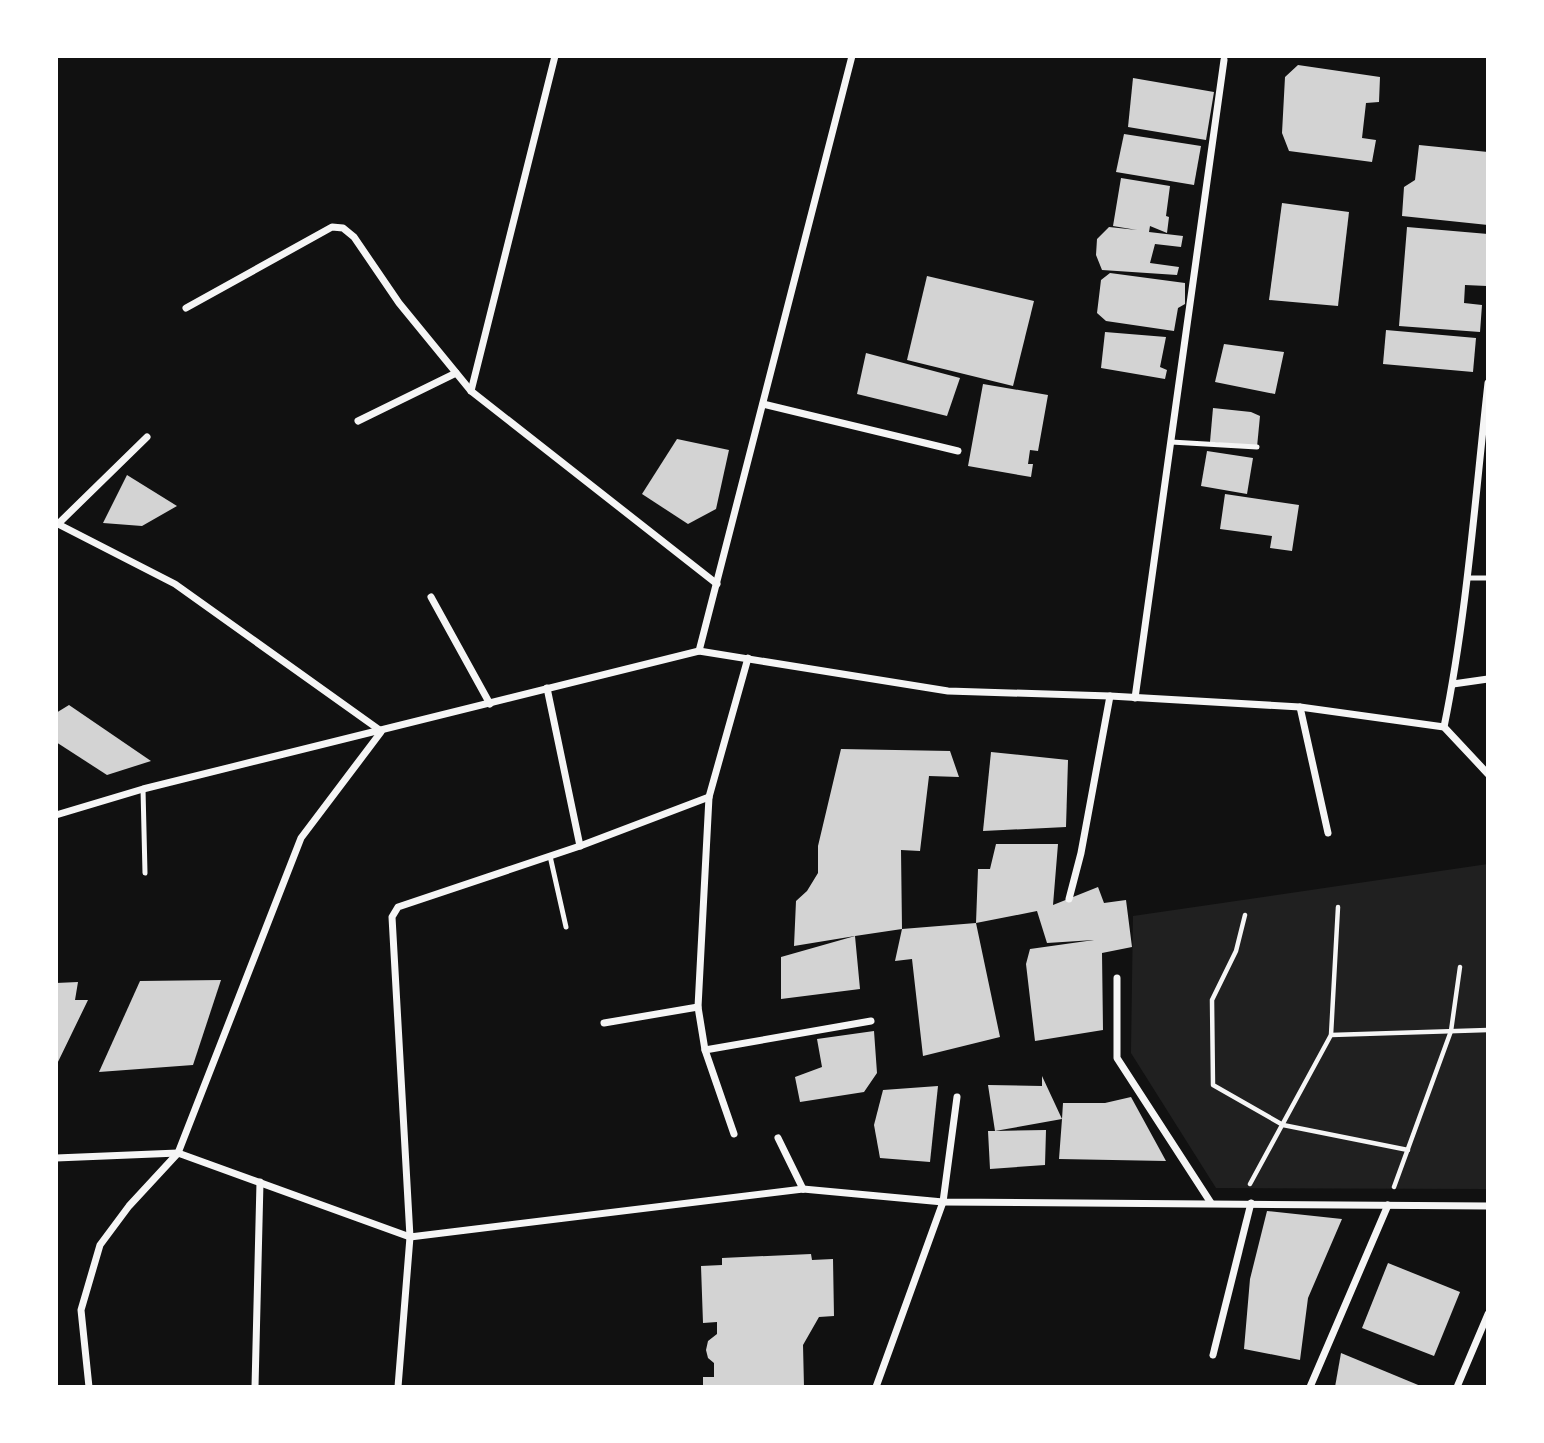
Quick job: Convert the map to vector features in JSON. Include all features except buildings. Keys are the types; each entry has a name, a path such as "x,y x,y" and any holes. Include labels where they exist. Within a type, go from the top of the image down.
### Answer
{"street":[{"path":"471,391 555,56"},
{"path":"699,651 852,56"},
{"path":"1135,698 1224,61"},
{"path":"186,308 332,227 343,228 354,237 399,303 471,391 717,584"},
{"path":"358,421 456,373"},
{"path":"1444,727 1453,684 1485,433 1488,383"},
{"path":"763,404 958,450"},
{"path":"146,437 57,524 175,583 381,731"},
{"path":"430,597 490,704"},
{"path":"56,815 143,789 699,651 948,691 1110,696 1300,707 1444,727 1488,774"},
{"path":"734,1134 705,1050 698,1007 709,797 748,658"},
{"path":"1453,684 1488,679"},
{"path":"547,688 580,846"},
{"path":"1069,899 1081,853 1110,696"},
{"path":"1300,707 1328,833"},
{"path":"89,1387 81,1310 100,1245 129,1206 178,1153 301,838 381,731"},
{"path":"398,1387 410,1237 392,917 398,907 580,846 709,797"},
{"path":"1117,978 1117,1058 1211,1203"},
{"path":"604,1023 698,1007"},
{"path":"705,1050 871,1021"},
{"path":"876,1387 943,1202 957,1097"},
{"path":"778,1138 803,1189"},
{"path":"56,1158 178,1153 410,1237 803,1189 943,1202 1488,1206"},
{"path":"254,1387 260,1182"},
{"path":"1213,1354 1251,1203"},
{"path":"1310,1387 1388,1205"},
{"path":"1457,1387 1488,1314"}],"lane":[{"path":"1171,442 1257,447"},
{"path":"1466,578 1488,578"},
{"path":"143,789 145,873"},
{"path":"550,856 566,927"}],"path":[{"path":"1240,1204 1331,1035 1339,907"},
{"path":"1245,915 1236,951 1212,1000 1213,1085 1283,1125 1408,1150"},
{"path":"1388,1205 1451,1031 1460,967"},
{"path":"1331,1035 1488,1030"}],"shaded area":[{"path":"1488,864 1488,1189 1216,1188 1131,1053 1133,916"}]}
